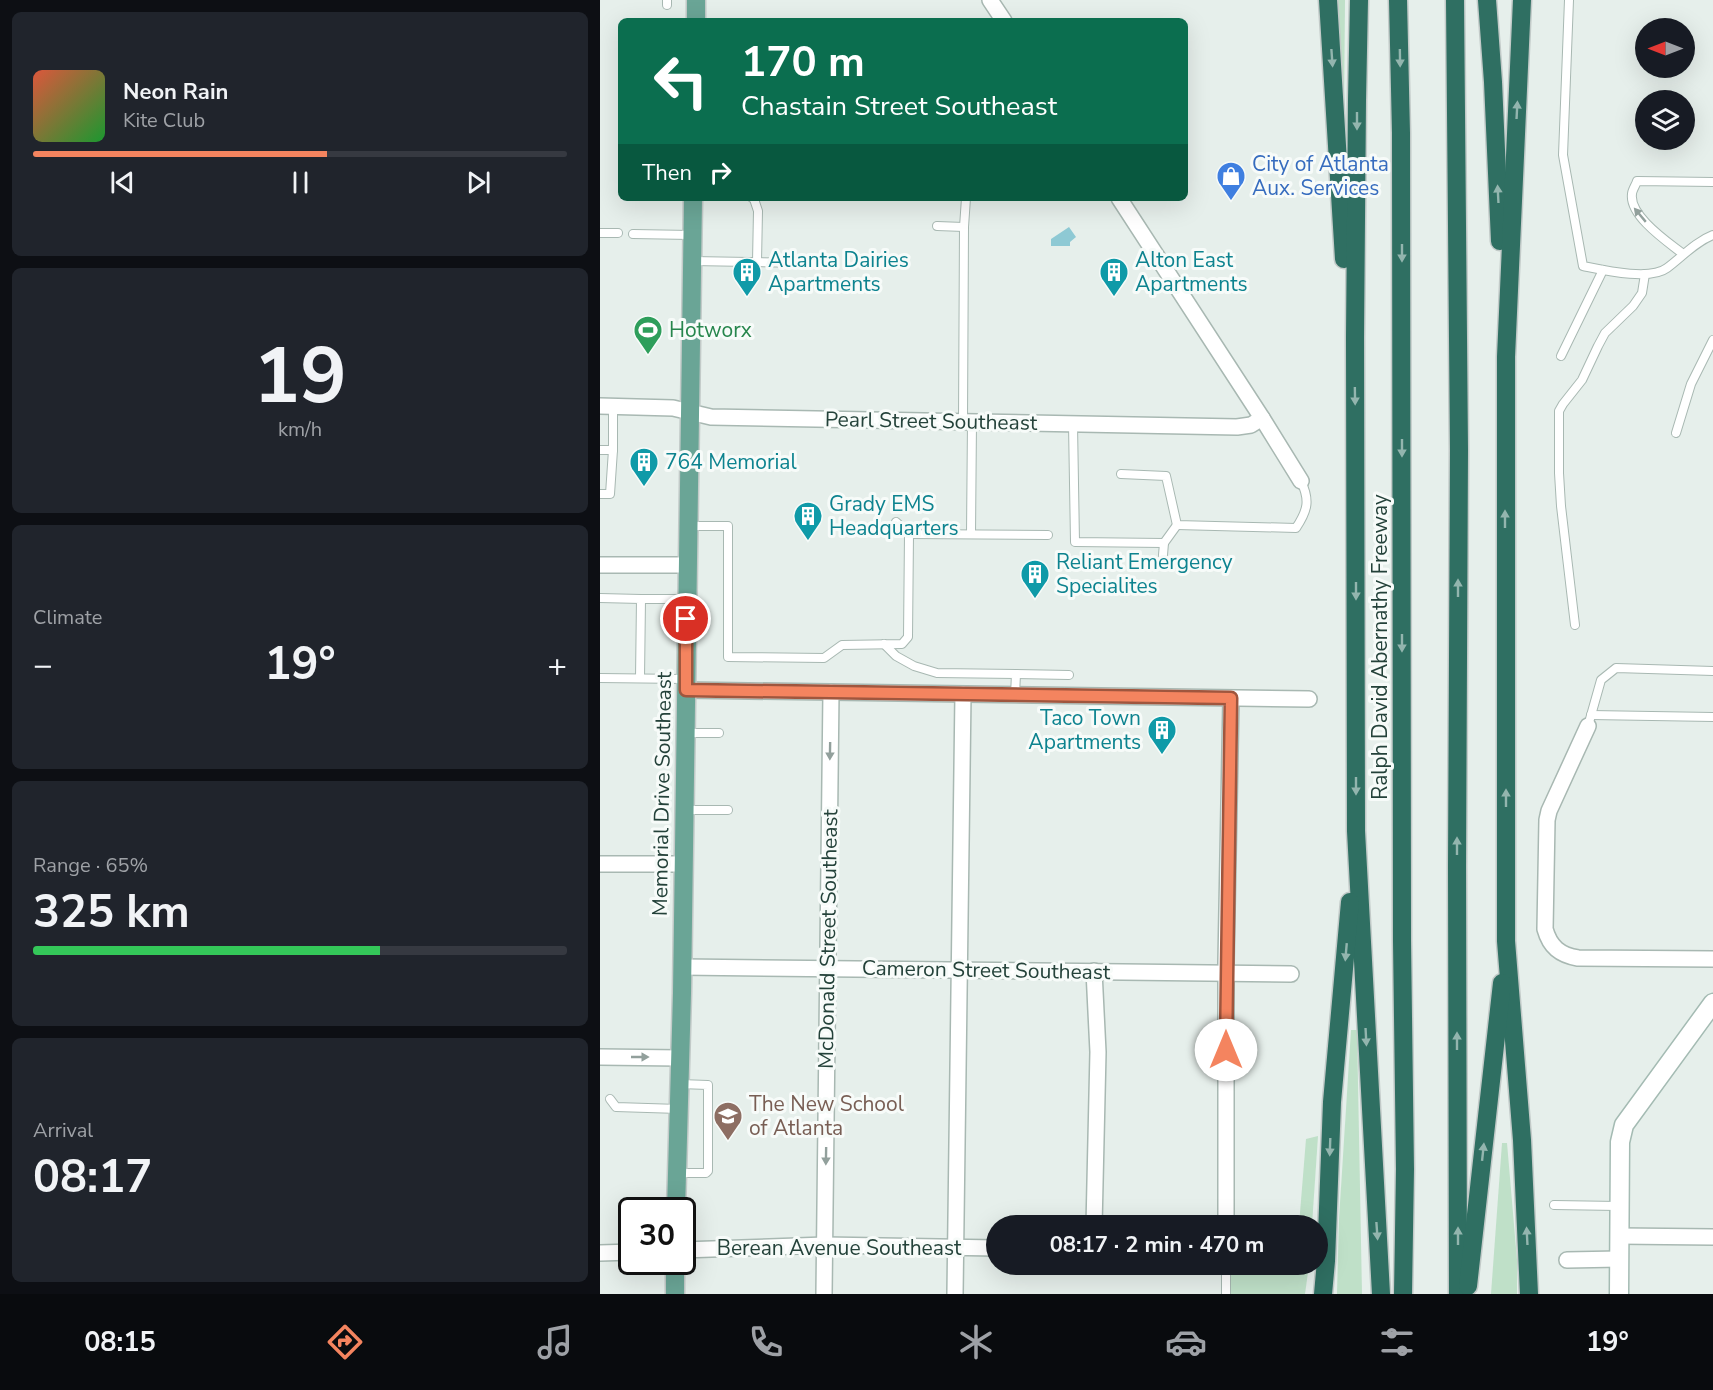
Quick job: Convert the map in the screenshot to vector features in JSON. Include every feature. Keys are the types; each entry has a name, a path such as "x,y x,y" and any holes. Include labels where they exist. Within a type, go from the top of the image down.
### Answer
{"highway":[{"path":"1328,0 1345,267 1355,337"},
{"path":"1359,0 1355,337 1356,831 1381,1294"},
{"name":"Ralph David Abernathy Freeway","path":"1398,0 1401,133 1402,905 1405,1169 1403,1294"},
{"path":"1455,0 1458,439 1458,1294"},
{"path":"1487,0 1506,357"},
{"path":"1522,0 1506,357 1506,941 1522,1140 1529,1294"},
{"path":"1323,1294 1332,1102 1356,831"},
{"path":"1467,1294 1506,941"}],"main road":[{"path":"696,0 696,18"},
{"name":"Memorial Drive Southeast","path":"676,1197 682,967 693,201"},
{"path":"675,1275 675,1294"}],"street":[{"path":"990,0 1002,18"},
{"path":"1121,201 1301,481"},
{"name":"Pearl Street Southeast","path":"606,406 673,408 711,417 1237,427 1251,425 1262,418"},
{"path":"600,565 687,565"},
{"path":"686,684 831,692 1309,699"},
{"name":"McDonald Street Southeast","path":"824,1294 831,692"},
{"path":"955,1294 963,694"},
{"path":"1226,1215 1226,972 1231,698"},
{"path":"1589,720 1546,820 1545,929 1547,936 1556,950 1569,957 1713,959"},
{"path":"600,864 683,864"},
{"name":"Cameron Street Southeast","path":"682,967 1291,974"},
{"path":"1094,971 1098,1052 1094,1215"},
{"path":"1619,1294 1620,1142 1623,1125 1713,1003"},
{"path":"600,1057 680,1058"},
{"path":"1619,1236 1713,1237"},
{"name":"Berean Avenue Southeast","path":"696,1250 825,1245 986,1248"},
{"path":"600,1253 618,1252"},
{"path":"1567,1260 1619,1259"}],"lane":[{"path":"1569,0 1563,155 1583,266 1655,274 1665,271 1683,254 1703,239 1713,235"},
{"path":"1683,254 1646,222 1634,208 1632,194 1634,188 1637,181 1713,182"},
{"path":"755,201 758,211 757,262"},
{"path":"966,201 964,227 970,534"},
{"path":"937,226 964,227"},
{"path":"600,233 618,233"},
{"path":"633,234 693,235"},
{"path":"692,261 807,263"},
{"path":"1562,356 1603,270"},
{"path":"1575,625 1559,473 1559,411 1582,380 1605,333 1633,306 1642,293 1645,274"},
{"path":"1676,433 1690,384 1712,343"},
{"path":"600,494 610,494 613,450 606,406"},
{"path":"1073,424 1075,542 1164,543"},
{"path":"600,450 613,450"},
{"path":"1121,474 1166,476 1178,525"},
{"path":"1178,525 1296,528 1303,519 1307,507 1306,492 1301,481"},
{"path":"896,522 909,534 1048,535"},
{"path":"1164,555 1164,543 1178,525"},
{"path":"688,526 728,526 728,657 824,658 842,645 902,644 908,637 909,534"},
{"path":"600,598 687,599"},
{"path":"640,678 641,598"},
{"path":"884,644 896,656 914,666 937,673 1069,675"},
{"path":"1713,671 1616,669 1601,680 1589,720 1713,717"},
{"path":"1015,695 1016,674"},
{"path":"600,678 640,678 686,684"},
{"path":"685,733 719,733"},
{"path":"684,810 728,810"},
{"path":"677,1173 706,1173 708,1171 708,1085 680,1084"},
{"path":"610,1099 616,1107 679,1109"},
{"path":"1554,1205 1619,1206"},
{"path":"1226,1275 1226,1294"}],"green space":[{"path":"1338,0 1345,0 1344,114 1339,57"},
{"path":"1351,1030 1357,1030 1362,1294 1337,1294 1339,1219"},
{"path":"1318,1136 1313,1215 1300,1215 1306,1139"},
{"path":"1502,1143 1507,1143 1517,1260 1517,1294 1491,1294"},
{"path":"1231,1275 1308,1275 1305,1294 1231,1294"}],"water":[{"path":"1069,227 1076,237 1070,242 1070,246 1051,246 1051,239"}],"place":[{"name":"City of Atlanta Aux. Services","path":"1231,202"},
{"name":"Atlanta Dairies Apartments","path":"747,298"},
{"name":"Alton East Apartments","path":"1114,298"},
{"name":"Hotworx","path":"648,356"},
{"name":"764 Memorial","path":"644,488"},
{"name":"Grady EMS Headquarters","path":"808,542"},
{"name":"Reliant Emergency Specialites","path":"1035,600"},
{"name":"Taco Town Apartments","path":"1162,756"},
{"name":"The New School of Atlanta","path":"728,1142"}],"route":[{"path":"686,619 686,690 1231,698 1226,1050"}]}
